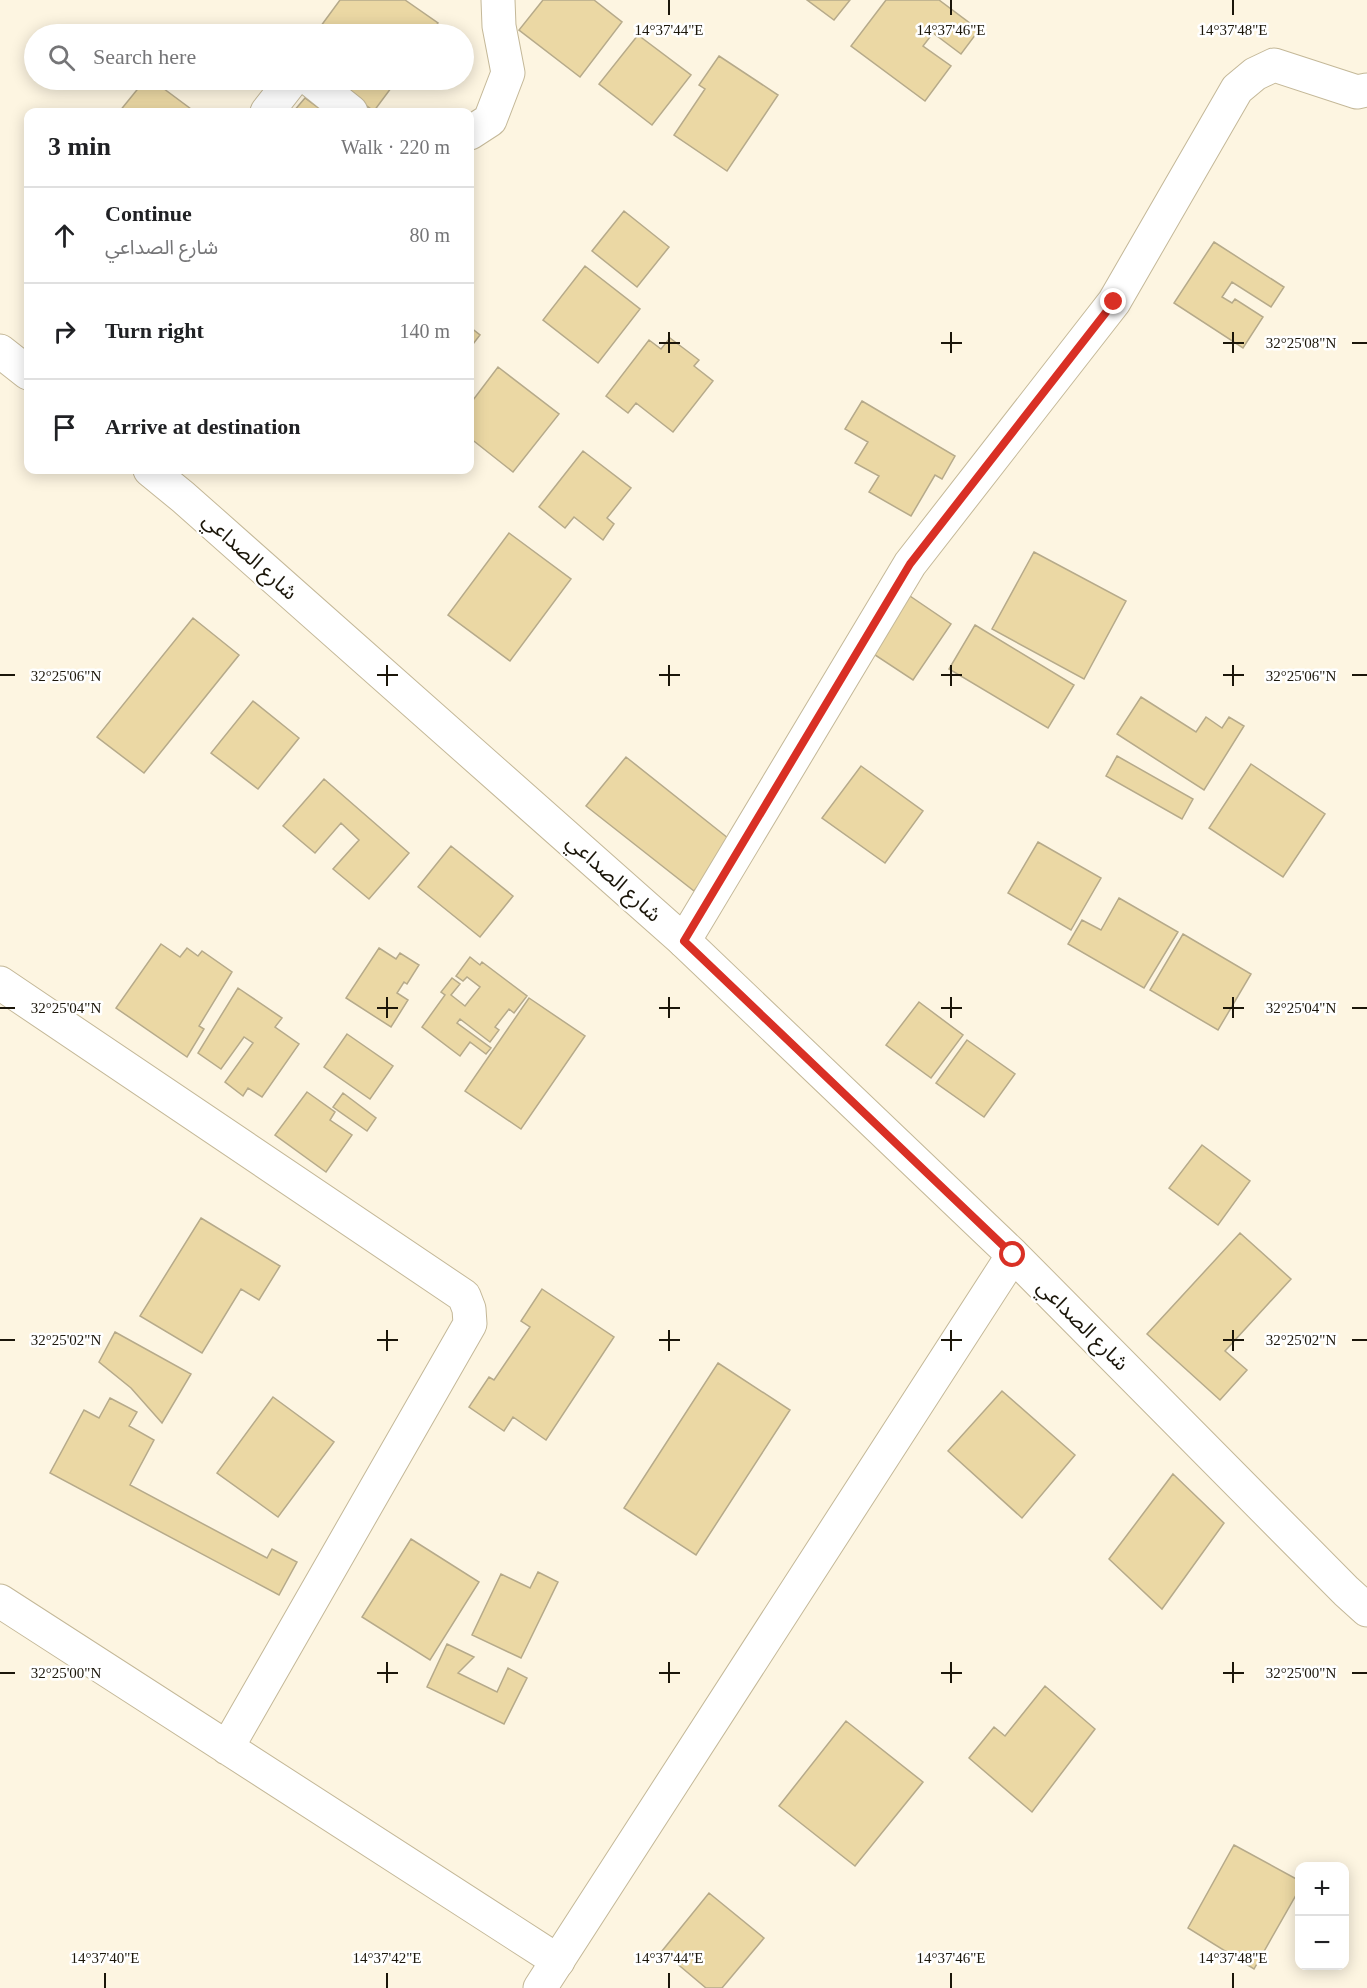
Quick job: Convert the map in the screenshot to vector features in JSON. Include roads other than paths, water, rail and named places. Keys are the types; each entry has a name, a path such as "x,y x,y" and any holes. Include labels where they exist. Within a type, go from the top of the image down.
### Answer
{"street":[{"path":"474,130 490,120 508,73 499,26 498,0"},
{"path":"684,941 910,564 1114,302 1237,89 1255,74 1274,65 1357,92 1367,90"},
{"path":"270,108 284,90"},
{"path":"324,90 346,108"},
{"path":"0,351 24,370"},
{"name":"شارع الصداعي","path":"155,474 684,941 1013,1255 1367,1610"},
{"path":"0,983 464,1296 469,1309 470,1324 227,1748"},
{"path":"0,1601 227,1748 549,1975 1013,1255"}]}
